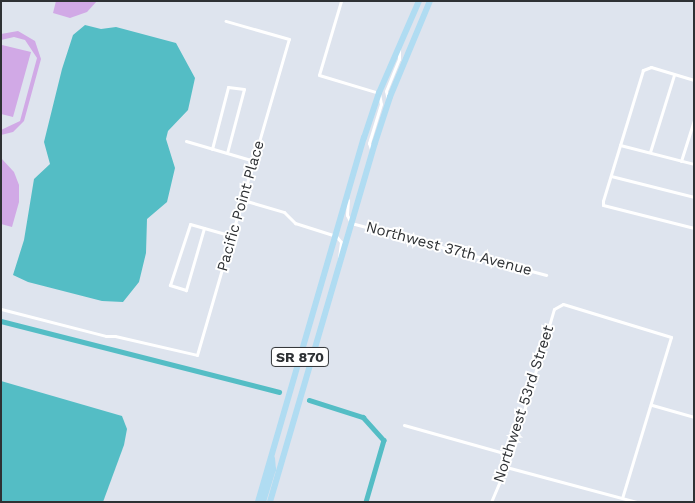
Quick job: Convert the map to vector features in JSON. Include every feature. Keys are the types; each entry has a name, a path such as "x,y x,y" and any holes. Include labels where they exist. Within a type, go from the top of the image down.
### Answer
{"highway":[{"name":"SR 870","path":"258,502 379,93 420,1"},
{"name":"SR 870","path":"270,502 372,152 388,102 430,1"},
{"path":"263,502 273,470 272,455"}],"street":[{"path":"340,1 319,75 379,93 381,104 369,143 372,152"},
{"name":"Pacific Point Place","path":"1,309 106,336 115,336 197,355 289,39 226,21"},
{"path":"388,102 386,91 401,53 398,49"},
{"path":"694,80 644,68 603,205 694,228"},
{"path":"650,152 674,75"},
{"path":"212,149 228,87 244,88 226,153"},
{"path":"681,161 694,120"},
{"path":"186,141 254,161"},
{"path":"620,145 694,164"},
{"path":"611,176 694,197"},
{"path":"348,195 346,216 351,223"},
{"path":"243,200 284,212 295,223 336,236 341,242 338,267"},
{"name":"Northwest 37th Avenue","path":"351,223 546,275"},
{"path":"204,228 186,290 170,285 186,229 190,224 204,228 232,236"},
{"name":"Northwest 53rd Street","path":"491,502 511,455 556,306 572,305 671,336 652,405"},
{"path":"622,498 652,405 694,417"},
{"path":"404,425 511,455"},
{"path":"506,467 637,502"}],"shaded area":[{"path":"56,1 97,1 87,12 70,18 53,13"},
{"path":"18,31 35,41 41,59 24,121 13,132 1,135 1,130 20,121 37,58 25,40 14,37 1,40 1,34"},
{"path":"2,45 31,52 13,117 1,114"},
{"path":"1,158 14,172 19,185 19,202 12,227 1,224"}],"water":[{"path":"85,25 101,29 116,27 176,43 195,78 188,110 168,131 166,139 175,168 167,202 147,219 146,253 139,282 123,302 102,301 28,282 13,275 24,240 34,179 50,164 44,142 62,69 73,35"},
{"path":"1,381 122,416 127,429 124,445 103,502 1,502"}],"waterway":[{"path":"1,321 279,392"},
{"path":"309,400 363,417 384,440 366,502"}]}
